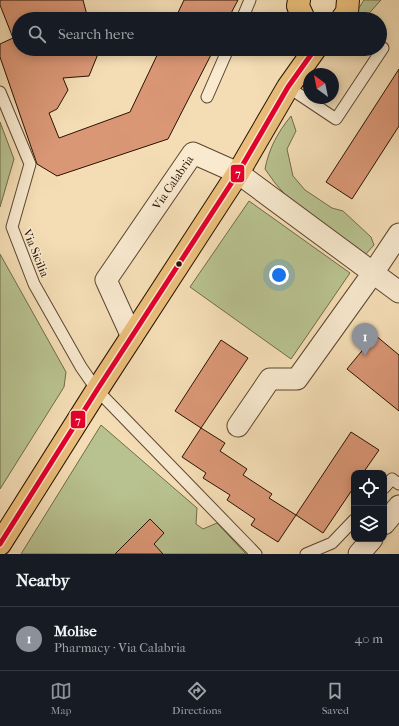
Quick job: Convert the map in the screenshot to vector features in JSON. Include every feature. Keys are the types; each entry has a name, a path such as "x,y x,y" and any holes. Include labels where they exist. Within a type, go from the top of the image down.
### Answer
{"main road":[{"path":"347,12 348,0"},
{"path":"288,87 295,56"},
{"path":"0,544 97,390 238,173 288,87 310,56"}],"street":[{"name":"Via Calabria","path":"132,337 106,280 193,153 238,173 399,292"},
{"path":"238,426 270,379 297,379 399,234"},
{"path":"387,520 399,506"},
{"path":"359,554 369,542"}],"lane":[{"path":"245,12 250,0"},
{"path":"207,98 225,56"},
{"path":"288,87 336,118 378,56"},
{"name":"Via Sicilia","path":"0,92 30,164 12,226 34,284 81,367 97,390 256,554"},
{"path":"387,485 392,479 399,484"},
{"path":"306,554 332,544 351,523"}],"green space":[{"path":"364,0 381,0 370,12 356,12"},
{"path":"291,116 296,131 287,149 293,176 305,190 332,208 343,211 371,237 374,245 365,255 296,207 265,169 269,154 275,141"},
{"path":"0,122 14,159 0,207"},
{"path":"249,201 350,273 291,359 190,287"},
{"path":"0,254 66,372 64,387 0,489"},
{"path":"101,425 197,508 196,524 203,529 217,523 246,554 21,554"}],"building":[{"path":"0,0 83,0 86,12 12,12 12,35 0,5"},
{"path":"184,0 238,0 232,12 178,12"},
{"path":"12,38 12,56 97,56 89,76 63,78 68,90 57,109 49,113 59,138 130,112 157,56 210,56 168,139 57,176 37,164 0,57 0,44"},
{"path":"399,69 399,126 352,199 326,182"},
{"path":"375,335 399,355 399,411 347,369"},
{"path":"221,340 248,358 201,428 175,411"},
{"path":"201,428 225,443 220,451 247,469 243,475 272,494 269,498 296,515 278,542 251,525 255,519 227,500 230,495 203,478 206,473 182,457"},
{"path":"351,432 379,450 365,470 351,470 351,491 323,533 296,515"},
{"path":"150,519 164,533 154,544 163,554 115,554"}],"transit line":[{"name":"7","path":"0,544 97,390 238,173 288,87 310,56"}],"place":[{"name":"Molise","path":"365,356"}]}
